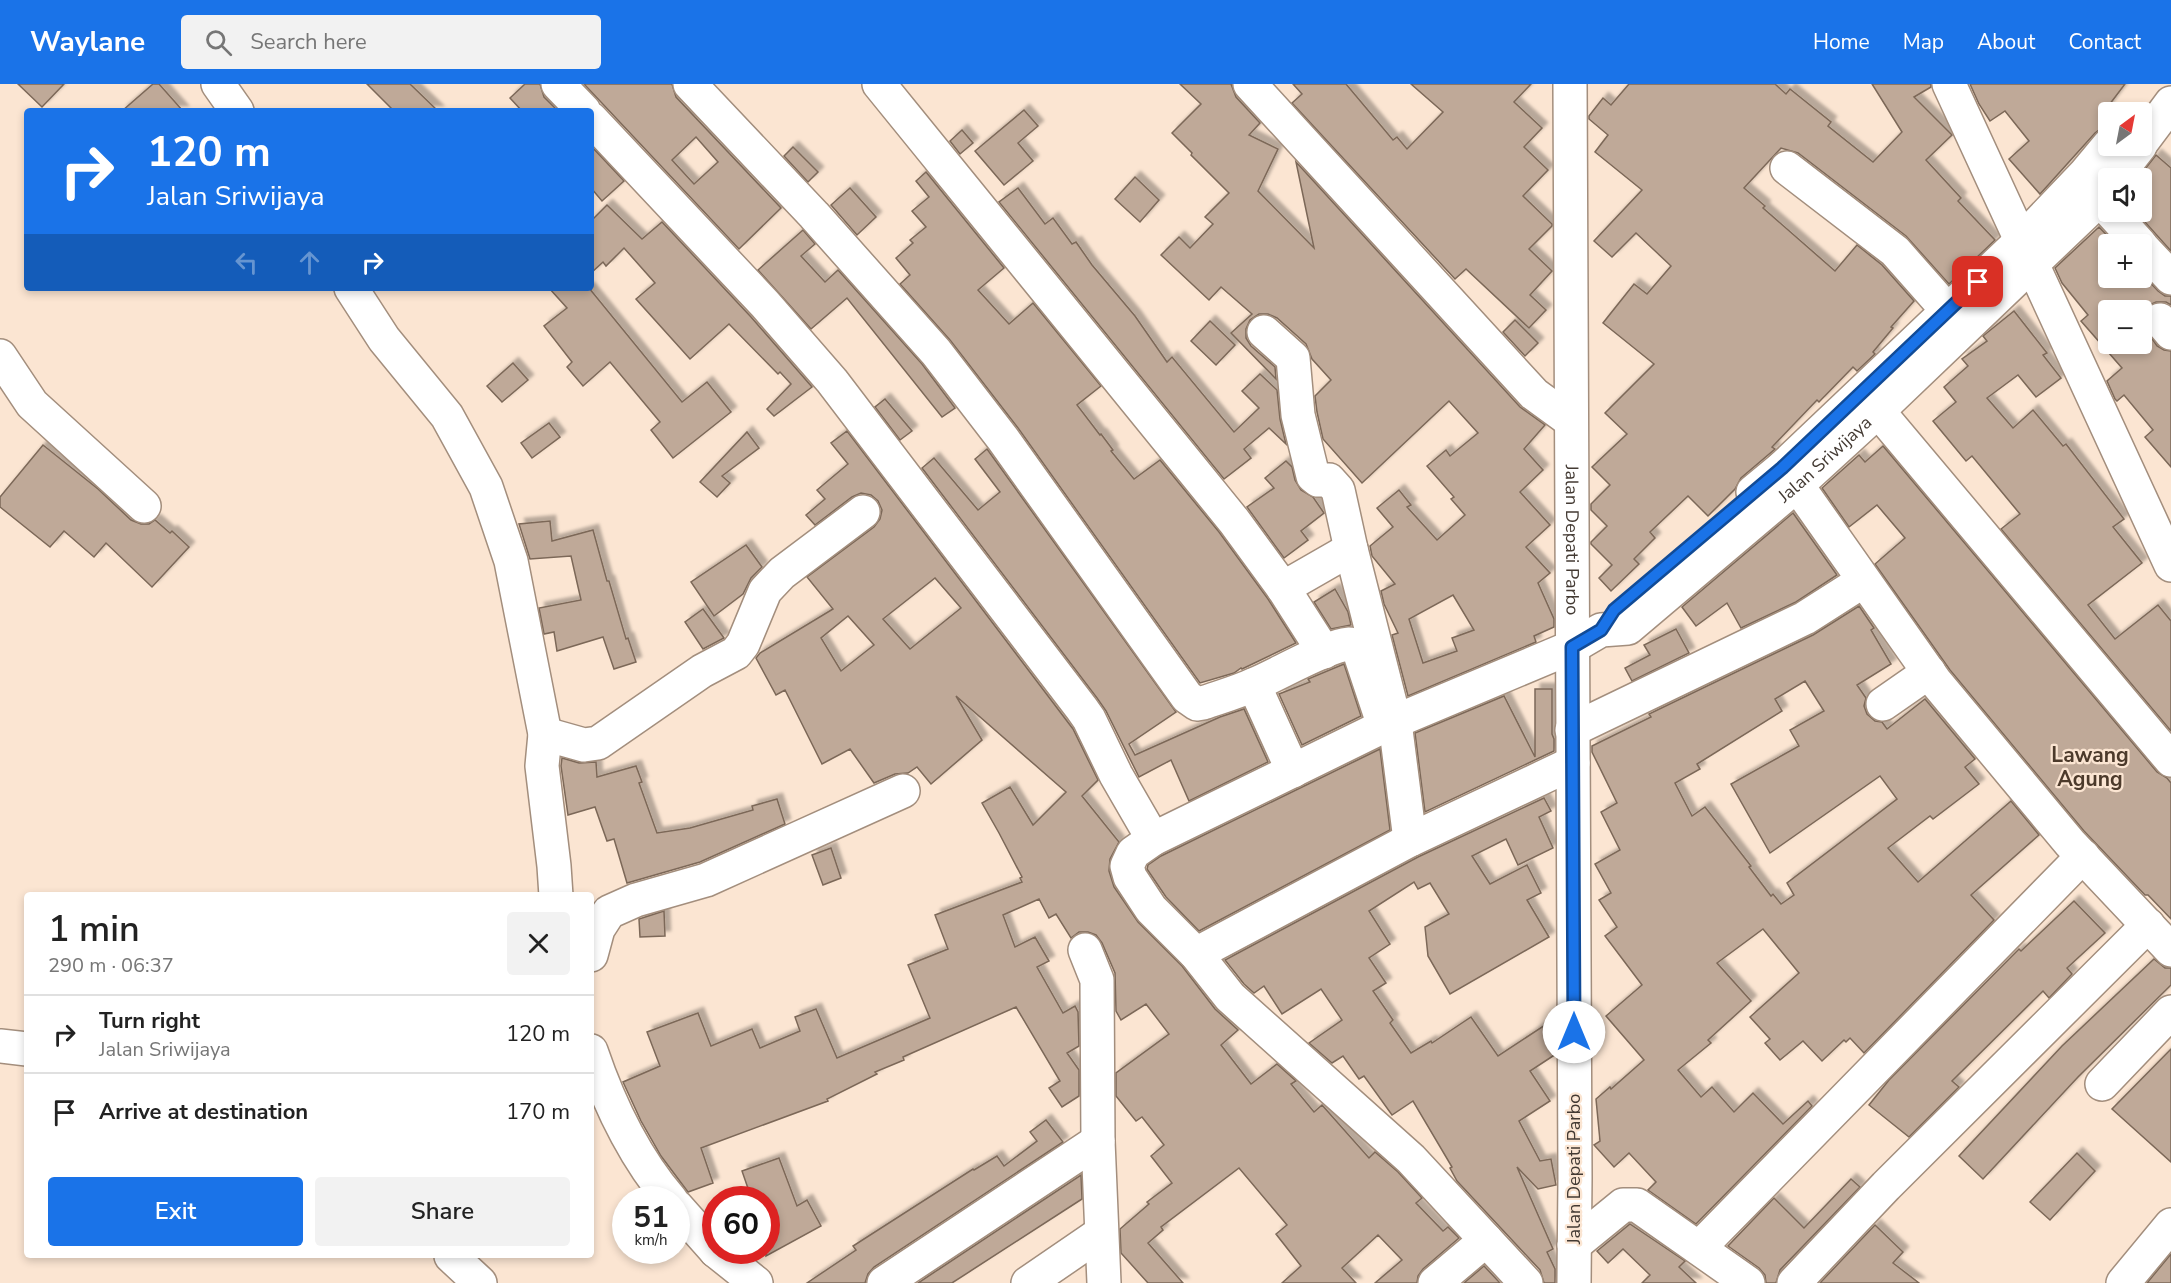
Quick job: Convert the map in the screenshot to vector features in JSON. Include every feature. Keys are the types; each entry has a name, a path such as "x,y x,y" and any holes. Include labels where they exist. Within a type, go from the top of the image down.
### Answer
{"main road":[{"path":"218,84 235,108"},
{"path":"558,84 581,108"},
{"path":"690,84 814,215 936,352 1003,439 1187,697 1197,704 1203,703 1254,685 1324,652 1347,644 1356,646 1390,724"},
{"path":"879,84 1234,521 1283,588 1324,652"},
{"name":"Jalan Depati Parbo","path":"1570,84 1574,1283"},
{"path":"1949,84 2171,566"},
{"path":"2144,102 2158,84"},
{"path":"1261,90 1534,394 1571,421"},
{"path":"2152,129 2171,103"},
{"path":"594,121 765,304 832,381 1082,709 1112,768 1154,839"},
{"path":"2027,251 2100,156"},
{"path":"1787,168 1895,251 1948,310"},
{"path":"2027,251 2098,204"},
{"name":"Jalan Sriwijaya","path":"1526,1283 1411,1159 1230,997 1196,954 1151,909 1130,878 1127,866 1133,853 1154,839 1390,724 1572,647 1601,630 1628,628 1790,477 1948,310 2027,251"},
{"name":"Jalan Sriwijaya","path":"1790,477 1878,411 2027,251"},
{"path":"2152,258 2171,278"},
{"path":"353,291 384,339 447,416 486,487 511,561 545,734 542,766 556,892"},
{"path":"1264,332 1293,358 1298,415 1312,472 1338,490 1345,552 1390,724 1403,844"},
{"path":"0,356 32,404 144,506"},
{"path":"1878,411 2171,760"},
{"path":"1790,477 1929,672 2083,856 2171,950"},
{"path":"545,734 584,745 598,743 702,671 736,653 743,644 765,591 863,512"},
{"path":"1283,588 1345,552"},
{"path":"1572,730 1805,618 1863,581"},
{"path":"1883,704 1929,672"},
{"path":"1254,685 1293,771"},
{"path":"1196,954 1403,844 1573,763"},
{"path":"594,944 598,929 609,912 636,900 706,880 903,791"},
{"path":"1699,1248 2083,856"},
{"path":"1794,1283 1886,1186 2148,926"},
{"path":"1085,950 1097,980 1098,1141 1104,1283"},
{"path":"2102,1084 2171,1012"},
{"path":"0,1046 24,1049"},
{"path":"594,1061 629,1139 662,1186"},
{"path":"884,1283 1098,1141"},
{"path":"1574,1245 1623,1204 1637,1205 1748,1283"},
{"path":"690,1222 702,1235"},
{"path":"2123,1283 2171,1225"},
{"path":"1028,1283 1101,1233"},
{"path":"1435,1283 1486,1240"},
{"path":"453,1258 480,1283"},
{"path":"732,1264 756,1283"}],"building":[{"path":"18,84 64,84 42,107"},
{"path":"153,84 159,84 180,108 125,108"},
{"path":"367,84 410,84 435,108 391,108"},
{"path":"525,84 540,84 544,97 555,108 519,108 510,98"},
{"path":"584,84 672,84 676,97 781,208 739,249","holes":["696,137 718,162 694,184 672,160"]},
{"path":"1180,84 1231,84 1236,97 1260,123 1249,135 1278,149 1258,191 1314,248 1296,162 1520,407 1545,425 1524,449 1543,470 1520,492 1550,525 1526,547 1550,573 1538,583 1554,619 1554,627 1534,636 1536,642 1408,696 1392,635 1398,633 1384,604 1381,591 1395,584 1372,556 1370,546 1393,527 1377,508 1399,490 1411,505 1407,507 1437,540 1465,515 1451,499 1454,497 1427,466 1446,450 1450,456 1478,433 1449,401 1362,483 1323,439 1315,396 1331,380 1312,359 1306,344 1277,318 1268,314 1259,314 1250,320 1246,329 1246,338 1251,346 1275,367 1276,379 1231,333 1252,314 1221,287 1209,300 1161,255 1179,237 1190,248 1213,224 1205,217 1229,193 1172,133 1201,104","holes":["1453,595 1474,630 1452,638 1457,651 1423,663 1409,619"]},
{"path":"1293,84 1346,84 1393,140 1397,137 1407,149 1443,112 1411,84 1531,84 1514,102 1542,128 1524,147 1548,170 1523,196 1552,224 1529,249 1552,271 1530,295 1546,310 1529,328 1466,269 1455,279 1292,103 1302,94"},
{"path":"1629,84 1775,84 1786,94 1790,89 1831,122 1828,126 1873,162 1902,132 1872,84 1931,84 1931,87 1914,97 1952,135 1926,160 1961,198 1958,201 1995,240 1949,284 1906,236 1798,153 1781,148 1744,188 1765,206 1763,208 1835,271 1857,245 1882,265 1914,301 1891,327 1893,328 1873,352 1875,354 1857,371 1853,367 1819,402 1817,400 1772,447 1775,449 1741,478 1735,489 1708,516 1688,496 1650,532 1655,538 1634,559 1639,564 1611,591 1599,578 1612,565 1591,544 1607,526 1591,510 1591,504 1610,485 1592,467 1627,434 1605,413 1654,364 1603,323 1634,284 1647,294 1671,266 1636,233 1612,257 1594,241 1642,190 1595,152 1608,135 1589,119 1603,98 1611,105"},
{"path":"1970,84 2125,84 2111,102 2098,102 2098,131 2040,194 2009,159 2029,141 2005,111 1990,121"},
{"path":"1024,110 1038,126 1018,143 1033,161 1004,185 975,151"},
{"path":"962,130 973,143 960,154 950,141"},
{"path":"793,147 818,172 808,182 784,156"},
{"path":"594,149 624,181 602,201 594,192"},
{"path":"2156,155 2171,168 2171,251 2145,222 2152,222 2152,168 2146,168"},
{"path":"926,172 1004,268 978,290 1009,324 1033,303 1101,386 1077,405 1113,450 1111,451 1134,479 1160,460 1219,532 1268,599 1296,643 1234,673 1200,683 1018,428 950,340 900,284 910,275 896,258 913,243 910,240 926,227 912,211 929,197 916,181"},
{"path":"1135,177 1159,200 1140,222 1115,199"},
{"path":"850,188 876,217 857,235 831,205"},
{"path":"1018,188 1045,224 1053,218 1072,244 1076,242 1092,265 1135,316 1167,362 1172,357 1234,432 1259,408 1242,391 1260,374 1277,390 1280,419 1286,444 1269,428 1244,449 1251,458 1224,479 999,202"},
{"path":"607,205 642,239 662,222 751,317 812,387 774,416 767,409 791,384 780,372 778,374 729,324 690,359 636,299 655,283 624,248 606,266 603,262 594,270 594,218"},
{"path":"2099,227 2106,234 2098,234 2098,288 2152,288 2152,285 2165,296 2171,296 2171,305 2166,302 2152,304 2152,300 2098,300 2098,340 2081,321 2088,315 2062,283 2055,268"},
{"path":"803,230 815,244 801,256 825,282 838,270 922,364 955,408 942,417 847,298 811,329 758,270"},
{"path":"552,291 591,291 682,402 707,382 731,412 673,458 651,430 660,422 610,362 583,386 567,367 572,362 544,326 567,308"},
{"path":"2014,311 2047,353 2043,355 2061,378 2036,397 2018,375 1987,398 2013,428 2033,410 2063,446 2066,444 2124,519 2113,527 2142,563 2088,605 2115,639 2158,605 2171,621 2171,731 2001,529 2020,514 1972,456 1966,461 1933,421 1956,402 1944,387 1968,366 1962,359 1987,341 1983,336"},
{"path":"1515,320 1538,343 1525,356 1503,332"},
{"path":"1210,321 1235,345 1216,365 1191,341"},
{"path":"2152,339 2157,346 2171,351 2171,467 2145,437 2153,430 2124,395 2117,401 2115,399 2107,381 2122,368 2110,354 2152,354"},
{"path":"513,363 528,380 502,402 487,386"},
{"path":"885,399 912,431 900,440 875,407"},
{"path":"549,423 560,437 532,458 521,443"},
{"path":"847,431 1073,729 1098,780 1082,796 1119,842 1110,859 1109,871 1114,887 1138,922 1182,966 1215,1009 1238,1030 1221,1045 1251,1084 1277,1064 1296,1081 1291,1084 1314,1112 1322,1105 1369,1158 1375,1152 1398,1172 1422,1198 1416,1203 1443,1231 1448,1227 1459,1238 1423,1269 1418,1276 1417,1283 1375,1283 1402,1260 1378,1235 1342,1268 1356,1283 1282,1283 1301,1266 1276,1234 1287,1225 1239,1168 1161,1227 1163,1230 1148,1243 1183,1283 1148,1283 1121,1253 1120,1229 1149,1204 1147,1202 1172,1183 1151,1156 1164,1145 1142,1117 1136,1121 1116,1096 1116,1073 1169,1034 1146,1004 1121,1020 1116,1011 1115,973 1102,943 1096,935 1088,932 1079,932 1071,938 1056,914 1049,918 1039,899 1003,915 1015,947 1035,937 1049,961 1037,967 1063,1013 1075,1006 1078,1012 1079,1046 1067,1053 1079,1070 1079,1096 1062,1107 1049,1088 1060,1081 1016,1007 903,1057 904,1060 875,1072 877,1074 827,1099 828,1101 701,1148 713,1183 690,1191 690,1186 684,1186 661,1156 641,1121 623,1082 660,1066 647,1032 698,1013 711,1046 752,1029 760,1048 800,1031 795,1017 816,1009 837,1058 930,1018 908,965 948,949 935,915 1022,882 1020,878 1022,877 982,803 1010,787 1033,825 1066,792 956,696 982,740 931,784 917,767 908,773 895,774 874,783 850,749 822,764 785,690 776,695 756,658 760,653 833,609 807,577 874,527 880,519 882,510 878,501 871,495 861,493 852,497 815,525 806,515 825,499 817,490 848,464 831,443","holes":["935,578 961,608 910,649 883,619","848,616 874,645 841,671 821,638"]},
{"path":"747,432 759,448 722,476 730,483 717,497 700,482"},
{"path":"43,445 98,489 131,520 149,524 155,520 170,533 172,531 189,547 152,587 106,543 94,557 64,531 50,547 0,507 0,497"},
{"path":"1883,446 2157,772 2171,783 2171,919 2084,831 1950,670 1875,564 1905,538 1877,505 1849,527 1822,488 1859,455 1865,462"},
{"path":"987,449 1176,712 1129,744 1135,755 1220,717 1244,709 1268,762 1189,801 1171,760 1139,777 1106,711 1097,698 922,468 934,458 978,510 1000,492 975,459"},
{"path":"1286,461 1292,467 1295,480 1301,490 1313,497 1324,513 1301,531 1308,540 1284,558 1247,507 1274,488 1265,478"},
{"path":"1793,513 1837,575 1796,602 1741,628 1727,603 1696,626 1682,607"},
{"path":"550,521 552,541 593,530 607,581 609,581 626,639 628,638 636,662 614,669 603,637 557,651 554,632 544,634 539,608 581,600 571,556 530,559 519,524"},
{"path":"746,545 762,567 751,578 743,594 714,616 691,582"},
{"path":"1335,589 1348,612 1351,625 1331,629 1314,602"},
{"path":"1859,606 1874,628 1871,630 1891,664 1857,685 1866,698 1864,706 1867,714 1875,721 1882,722 1887,729 1925,699 1975,759 1965,767 1979,784 1933,819 1930,816 1888,848 1918,882 2011,801 2039,835 1971,895 1994,920 1864,1053 1850,1038 1846,1042 1844,1040 1822,1061 1803,1041 1780,1060 1765,1043 1770,1039 1750,1017 1799,973 1763,929 1717,963 1751,1001 1708,1040 1711,1043 1678,1070 1701,1097 1712,1087 1734,1112 1753,1093 1783,1124 1808,1101 1812,1106 1696,1224 1648,1190 1656,1182 1629,1153 1614,1167 1594,1145 1600,1141 1596,1099 1644,1060 1606,1016 1642,985 1605,936 1617,927 1599,900 1611,893 1595,864 1620,850 1601,812 1617,803 1592,752 1592,746 1651,717 1649,714 1813,635","holes":["1805,681 1824,711 1790,730 1799,746 1731,784 1770,853 1880,776 1897,799 1787,883 1794,895 1781,904 1773,894 1771,896 1749,867 1751,866 1705,807 1692,816 1675,783 1700,769 1697,764 1782,711 1775,699"]},
{"path":"703,609 724,638 703,649 685,622"},
{"path":"1676,629 1689,653 1632,681 1625,668 1650,655 1644,645"},
{"path":"1344,664 1361,716 1302,745 1279,694 1310,682 1308,679"},
{"path":"1535,689 1552,689 1554,751 1425,812 1415,733 1504,696 1535,757"},
{"path":"1380,749 1390,830 1199,931 1166,897 1147,869 1148,865 1161,856"},
{"path":"562,758 579,763 596,762 597,777 636,766 642,782 639,783 657,833 690,828 753,810 752,806 777,799 785,824 700,862 627,883 614,839 607,841 595,807 568,815 561,766"},
{"path":"1544,798 1551,811 1539,817 1553,848 1518,865 1506,839 1472,856 1490,884 1527,865 1541,893 1527,900 1549,937 1450,994 1428,956 1425,927 1449,914 1430,883 1418,889 1414,882 1369,911 1390,944 1369,958 1386,983 1373,991 1393,1020 1390,1023 1411,1053 1431,1041 1432,1043 1471,1017 1498,1056 1545,1025 1556,1040 1556,1054 1530,1071 1550,1101 1519,1121 1540,1161 1551,1159 1556,1185 1538,1189 1517,1167 1553,1249 1547,1252 1555,1269 1555,1283 1544,1283 1540,1270 1457,1181 1450,1168 1452,1167 1413,1101 1392,1115 1364,1076 1359,1079 1343,1056 1332,1063 1309,1043 1342,1020 1321,989 1282,1014 1264,986 1254,993 1225,960 1418,857"},
{"path":"831,848 841,878 823,885 812,855"},
{"path":"2074,901 2105,933 2067,968 2072,974 2049,998 2043,991 1952,1081 1959,1087 1909,1137 1869,1105 1889,1080 2019,949 2021,951"},
{"path":"664,911 665,936 640,937 639,919"},
{"path":"2154,959 2165,968 2171,968 2171,985 2078,1077 1983,1179 1959,1156 2062,1046"},
{"path":"2171,1049 2171,1162 2112,1109"},
{"path":"1046,1120 1063,1142 874,1267 865,1283 807,1283 856,1250 853,1246 973,1169 997,1156 1004,1166 1037,1141 1030,1132"},
{"path":"2077,1153 2095,1171 2050,1220 2030,1202"},
{"path":"779,1158 797,1206 807,1200 821,1226 780,1248 780,1186 747,1186 742,1171"},
{"path":"1081,1175 1082,1199 952,1283 918,1283"},
{"path":"1851,1179 1860,1187 1780,1270 1776,1283 1766,1283 1765,1275 1759,1268 1728,1246 1774,1198 1804,1228"},
{"path":"1630,1224 1685,1261 1679,1267 1696,1283 1642,1283 1650,1275 1623,1249 1608,1263 1597,1251"},
{"path":"1875,1225 1903,1252 1893,1263 1919,1283 1820,1283"},
{"path":"2171,1254 2171,1283 2147,1283"},
{"path":"1484,1266 1500,1283 1464,1283"}],"district":[{"name":"Lawang Agung","path":"2090,767"}],"route":[{"path":"1574,1032 1572,647 1601,630 1614,610 1782,468 1978,282"}]}
